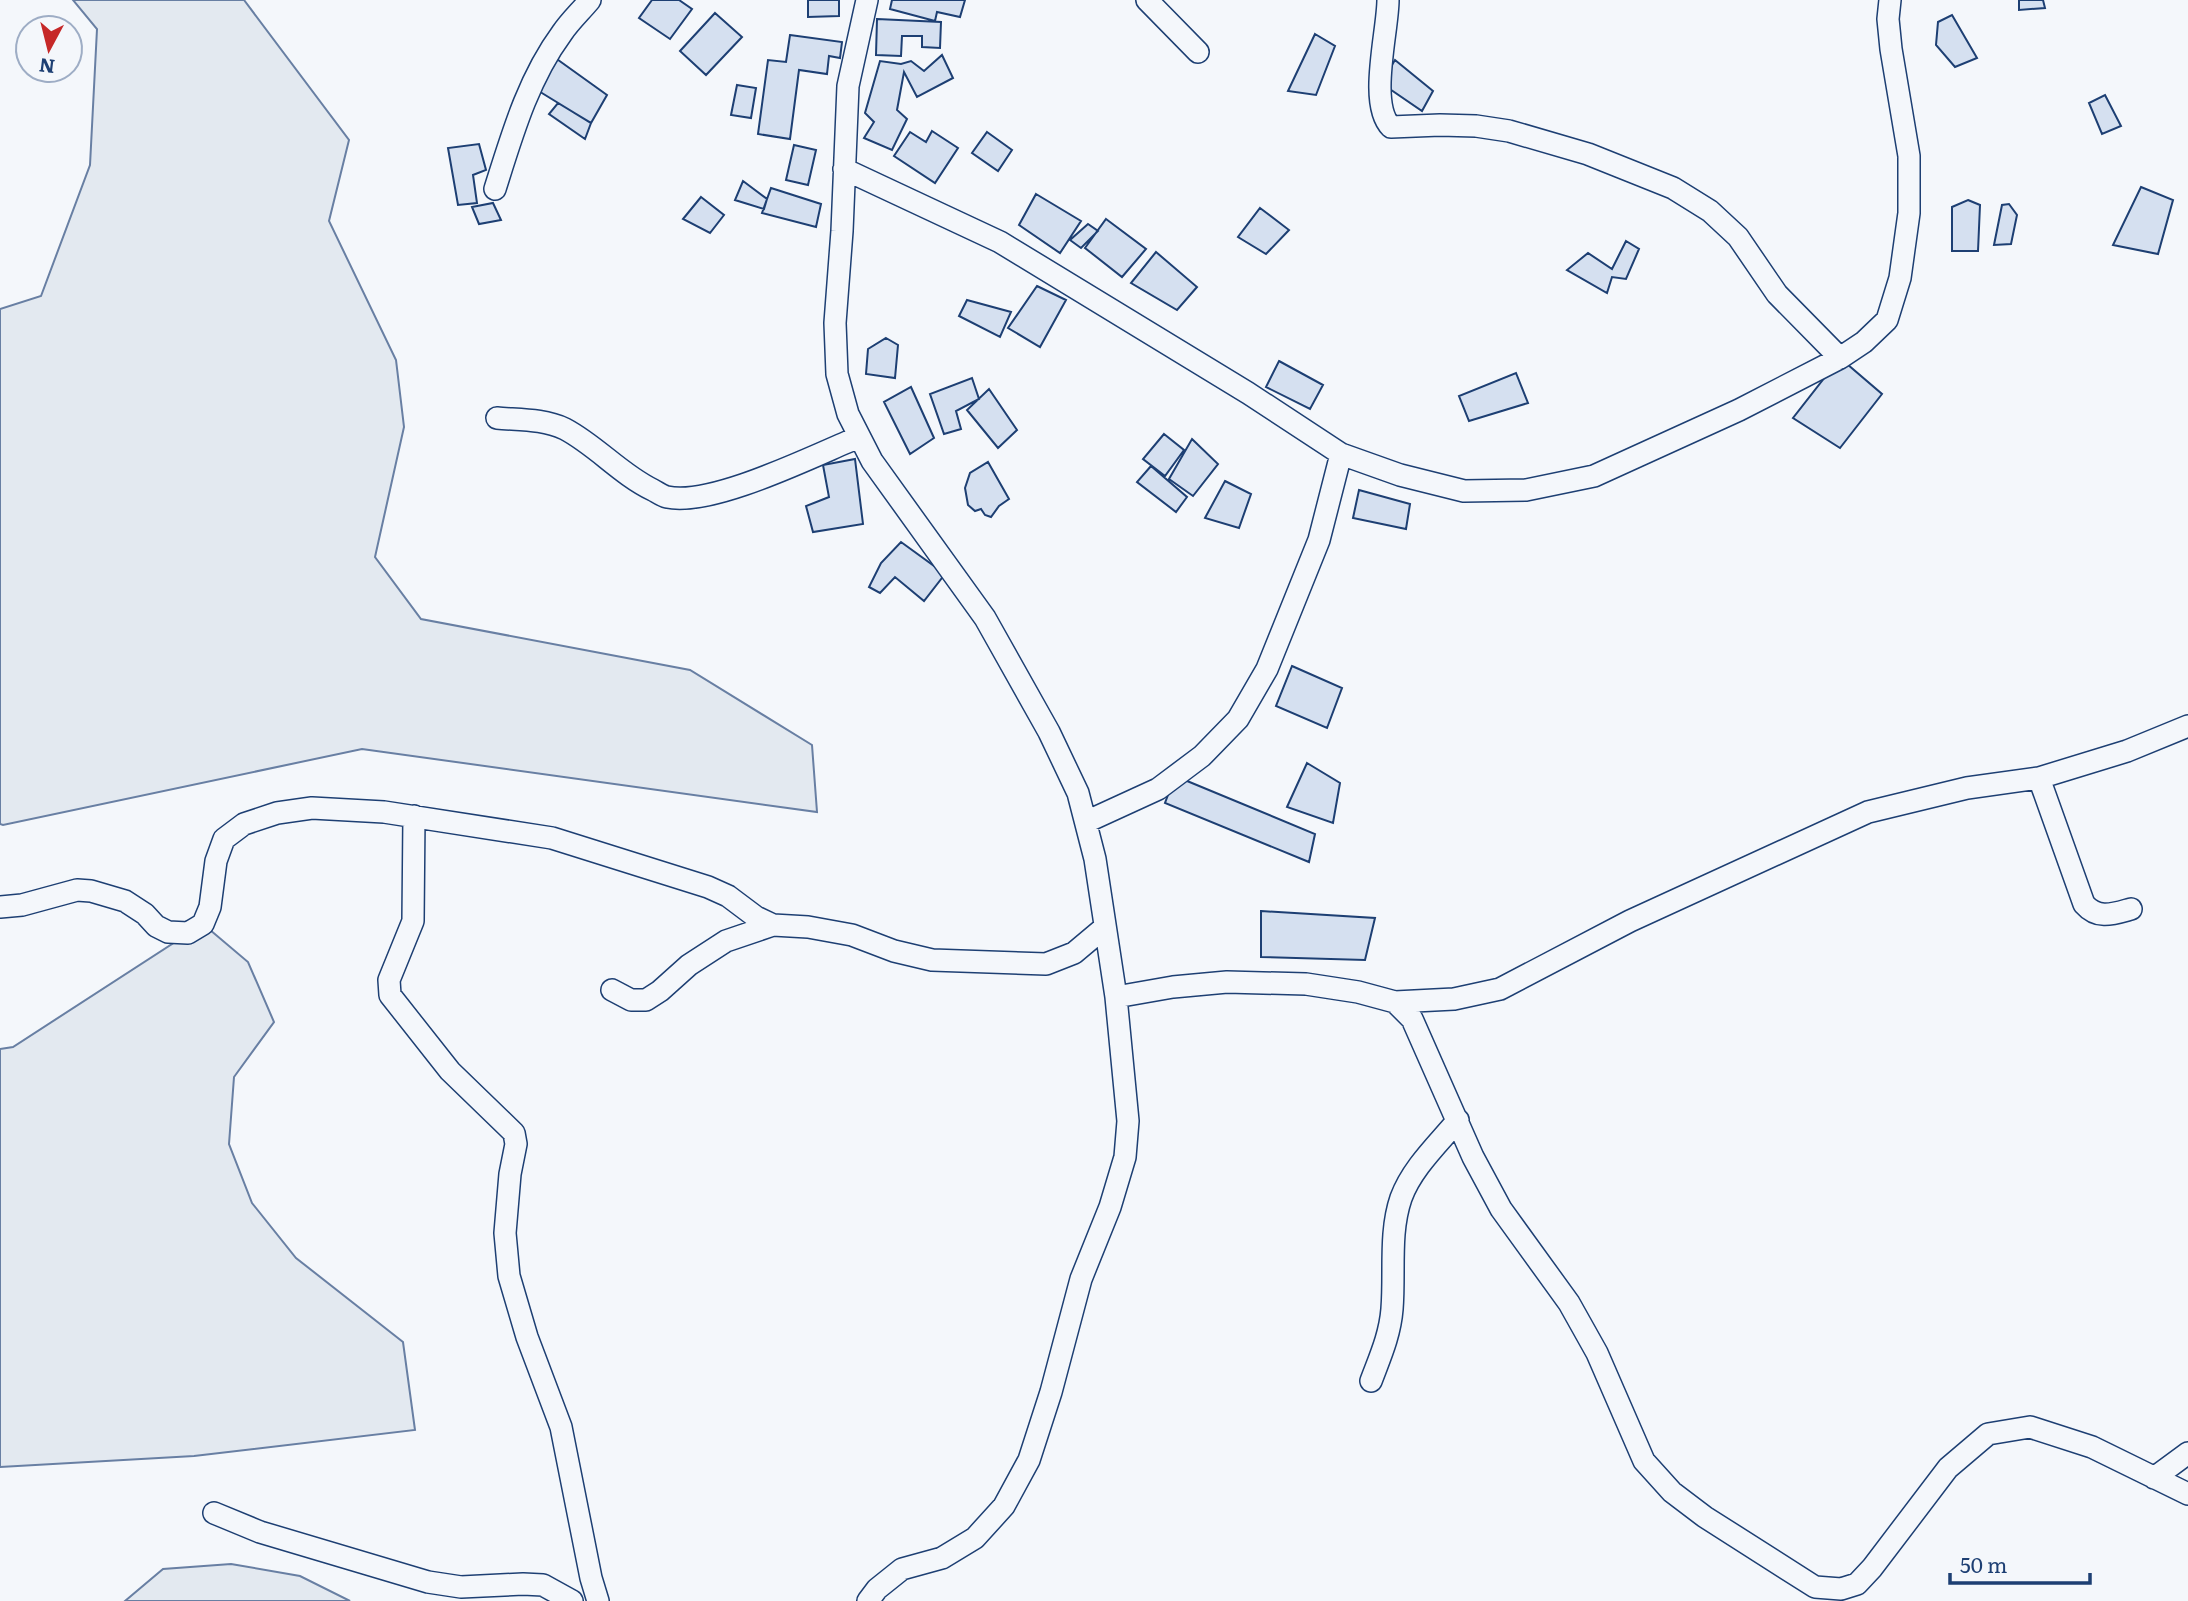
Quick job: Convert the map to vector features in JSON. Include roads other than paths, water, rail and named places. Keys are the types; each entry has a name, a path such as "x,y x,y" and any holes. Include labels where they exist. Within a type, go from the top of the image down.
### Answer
{"street":[{"path":"495,189 517,119 544,61 562,32 590,0"},
{"path":"1147,0 1198,52"},
{"path":"1388,0 1380,75 1382,112 1385,122 1391,127 1464,126 1510,131 1588,154 1673,188 1710,211 1738,237 1777,294 1840,358"},
{"path":"844,169 1000,242 1248,393 1341,454 1400,475 1464,491 1527,490 1594,476 1739,410 1840,358 1864,342 1887,320 1899,278 1909,213 1909,156 1891,48 1888,19 1890,0"},
{"path":"863,3 848,86 835,323 837,374 848,414 872,461 985,618 1049,732 1078,793 1095,859 1116,998 1128,1121 1125,1157 1110,1207 1082,1279 1029,1460 1004,1506 975,1538 942,1558 902,1569 877,1589 868,1601"},
{"path":"497,418 544,422 565,429 632,480 666,497 697,498 747,483 859,437"},
{"path":"1086,822 1158,789 1202,756 1238,719 1267,669 1319,540 1341,454"},
{"path":"1116,998 1173,987 1227,982 1307,984 1358,992 1395,1002 1454,999 1500,989 1630,921 1868,812 1967,788 2039,778 2127,751 2188,726"},
{"path":"2039,778 2084,904 2091,912 2105,916 2131,909"},
{"path":"0,906 22,905 77,890 91,891 125,901 145,914 156,926 169,932 188,933 203,924 210,907 216,861 224,839 244,824 277,813 312,808 384,812 552,838 708,887 728,896 756,917 773,925 808,927 852,935 894,951 932,960 1046,964 1074,953 1105,927"},
{"path":"414,816 413,922 389,980 390,995 450,1071 514,1133 516,1144 510,1174 505,1233 509,1276 527,1337 561,1427 590,1578 598,1601"},
{"path":"612,990 631,1000 646,1000 689,965 726,941 773,925"},
{"path":"1395,1002 1412,1019 1473,1157 1502,1209 1569,1303 1597,1353 1644,1461 1672,1492 1704,1517 1815,1587 1841,1589 1857,1584 1948,1468 1989,1434 2030,1427 2092,1447 2188,1494"},
{"path":"1371,1381 1385,1346 1392,1311 1394,1228 1402,1196 1422,1163 1458,1120"},
{"path":"2154,1479 2188,1453"},
{"path":"214,1513 260,1532 428,1582 461,1587 543,1585 562,1593 572,1601"}]}
